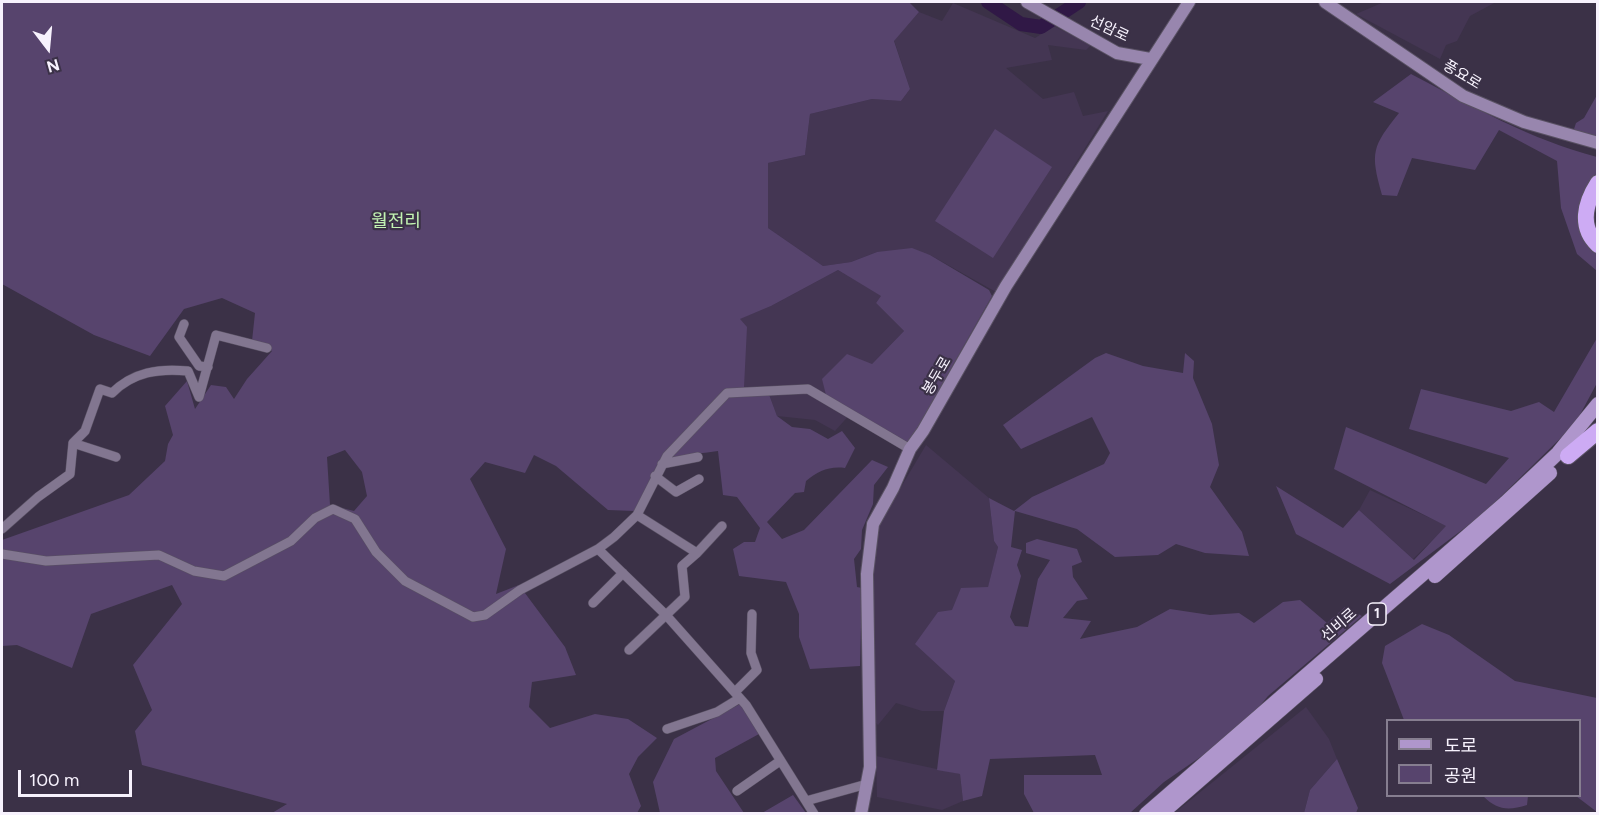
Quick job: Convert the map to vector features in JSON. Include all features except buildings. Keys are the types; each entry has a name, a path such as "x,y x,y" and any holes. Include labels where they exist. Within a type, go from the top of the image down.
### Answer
{"highway":[{"path":"1598,183 1588,198 1585,217 1589,234 1598,245"},
{"path":"1568,456 1598,431"}],"main road":[{"name":"봉두로","path":"861,813 870,767 867,574 873,524 893,488 910,449 923,431 1006,286 1150,59 1189,2"},
{"name":"풍요로","path":"1325,2 1463,96 1524,122 1598,143"},
{"name":"선암로","path":"1035,4 1117,53 1150,59"},
{"name":"선비로","path":"1146,813 1505,503 1558,453 1598,404"},
{"name":"선비로","path":"1161,813 1518,505 1568,456 1598,420"}],"street":[{"path":"184,324 179,337 199,366 207,367"},
{"path":"2,529 38,497 70,474 73,443 85,431 100,389 112,393 129,380 165,368 188,371 199,397 216,336 267,348"},
{"path":"2,554 46,561 159,555 194,571 224,576 291,541 315,518 333,509 355,519 376,552 405,581 473,617 485,615 520,590 598,549 637,515 662,464 727,393 808,389 910,449"},
{"path":"73,443 116,457"},
{"path":"662,464 698,457"},
{"path":"655,476 676,492 699,479"},
{"path":"637,515 697,553"},
{"path":"629,650 685,597 682,566 722,526"},
{"path":"598,549 666,615 738,695 814,813"},
{"path":"593,603 623,573"},
{"path":"667,729 717,712 738,695 757,670 751,653 752,614"},
{"path":"737,791 780,761"},
{"path":"806,801 867,784"}],"shaded area":[{"path":"1384,2 1496,2 1470,16 1457,41 1446,45 1440,59 1356,14"},
{"path":"953,3 1035,38 1054,26 1091,45 1086,50 1048,45 1052,60 1006,68 1043,99 1074,92 1083,116 1108,111 996,292 930,255 877,252 851,262 823,266 768,228 768,163 805,155 810,114 872,99 901,101 910,89 894,40 919,12 942,21"},
{"path":"838,270 882,296 876,303 904,331 872,364 852,412 835,431 815,420 777,416 767,389 744,387 739,319 771,306"},
{"path":"926,445 989,498 994,541 998,547 988,588 943,668 955,681 944,711 922,711 896,703 878,725 873,720 871,575 879,524"},
{"path":"1370,490 1447,526 1413,559 1359,510"},
{"path":"1306,707 1329,739 1337,759 1310,790 1304,813 1173,814"},
{"path":"876,756 960,774 963,801 942,810 877,797"}],"green space":[{"path":"2,2 909,2 919,12 894,41 910,89 901,101 872,99 810,114 805,155 768,163 768,228 823,266 851,262 877,252 912,248 930,255 989,290 992,296 909,443 826,395 822,379 847,354 872,364 904,331 876,303 881,296 838,270 771,306 740,319 747,327 744,387 767,389 777,416 792,427 810,429 828,439 842,431 855,448 845,468 829,469 810,477 806,481 804,492 795,493 767,522 782,539 804,530 872,460 888,467 874,485 873,504 862,530 861,549 854,559 857,587 862,588 860,666 810,669 799,637 799,614 786,582 739,576 733,549 744,542 755,542 760,528 737,497 723,495 718,451 683,456 664,463 651,479 635,511 608,510 556,466 534,455 525,473 485,462 470,479 506,549 496,594 519,585 565,647 576,675 532,682 529,707 550,728 595,714 628,719 657,738 638,757 629,774 641,806 637,813 272,813 287,804 142,765 135,731 152,710 133,665 182,604 172,585 91,614 72,668 17,645 2,646 2,540 129,495 165,461 168,444 173,435 165,406 187,381 195,409 211,385 226,387 234,399 247,379 272,351 252,341 255,313 222,298 184,309 150,356 94,335 2,284","holes":["345,450 362,472 367,496 354,511 330,505 327,457"]},
{"path":"1411,74 1525,132 1597,157 1597,178 1582,199 1597,253 1597,271 1577,254 1561,208 1557,161 1499,130 1475,170 1412,158 1397,196 1382,195 1376,169 1376,151 1383,134 1399,113 1373,102"},
{"path":"1597,95 1597,140 1573,132 1576,123 1584,118"},
{"path":"995,129 1052,167 993,258 935,221"},
{"path":"1597,338 1597,383 1575,424 1482,515 1390,584 1296,534 1276,486 1343,528 1359,510 1414,560 1446,526 1334,469 1346,427 1486,484 1509,458 1409,429 1421,389 1511,411 1539,402 1554,412"},
{"path":"1106,353 1143,366 1183,373 1185,353 1194,361 1193,378 1212,424 1219,465 1210,487 1242,532 1249,556 1205,553 1176,544 1158,555 1115,557 1077,529 1015,511 1011,547 1022,550 1017,565 1021,576 1010,617 1015,626 1028,627 1038,579 1050,560 1026,553 1026,543 1037,539 1077,549 1082,562 1072,566 1073,577 1088,599 1077,601 1063,618 1091,621 1080,639 1137,627 1170,609 1210,615 1239,613 1254,623 1283,602 1300,600 1327,623 1345,607 1362,616 1268,696 1255,712 1215,747 1164,782 1130,813 1034,813 1024,794 1024,775 1102,775 1095,755 990,759 982,796 963,801 960,774 937,770 944,711 955,681 915,644 938,612 952,610 961,588 988,587 998,547 994,541 989,498 1014,511 1032,497 1104,464 1110,453 1092,417 1021,449 1003,425 1095,358"},
{"path":"1422,624 1449,635 1515,681 1597,698 1597,812 1577,797 1581,797 1581,719 1404,719 1382,663 1385,646"},
{"path":"740,704 759,734 715,758 716,771 744,813 660,813 653,782 674,739"},
{"path":"1337,759 1358,808 1356,813 1304,813 1310,790"},
{"path":"793,795 806,813 762,813"},
{"path":"1484,797 1528,797 1527,805 1514,808 1503,808"}],"waterway":[{"path":"988,2 1021,24 1041,27 1079,2"}],"district":[{"name":"월전리","path":"396,222"}]}
